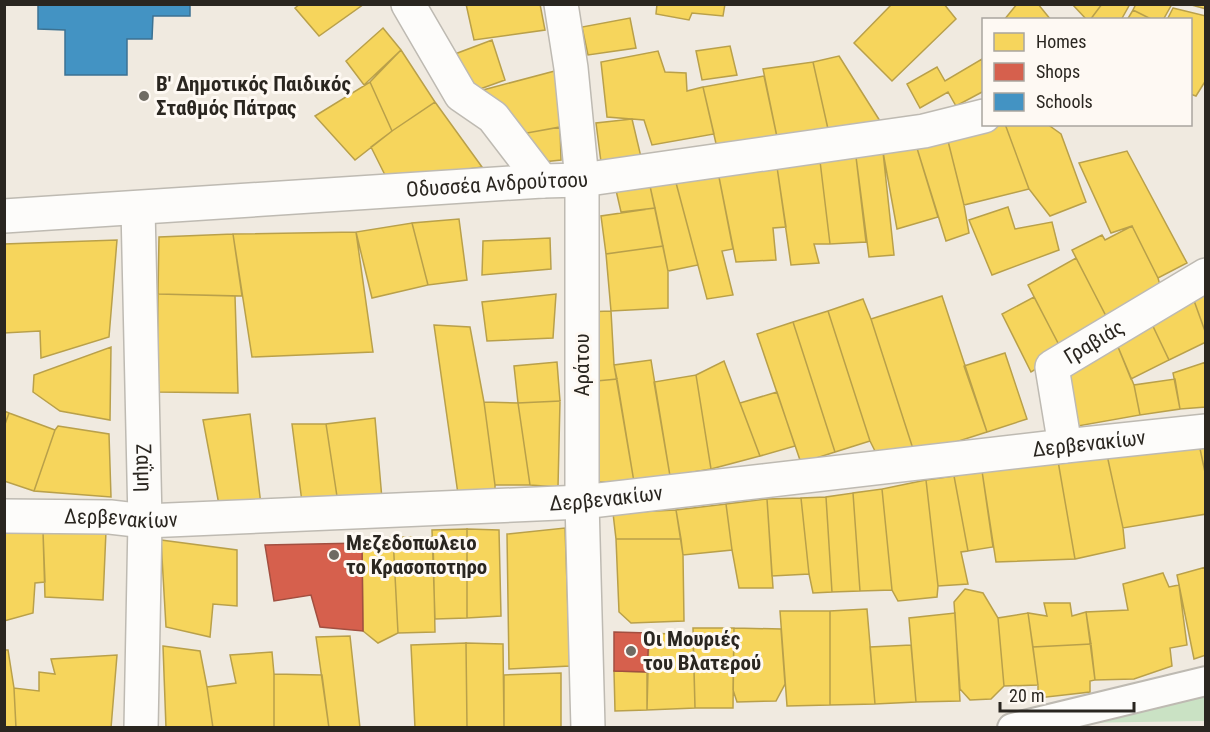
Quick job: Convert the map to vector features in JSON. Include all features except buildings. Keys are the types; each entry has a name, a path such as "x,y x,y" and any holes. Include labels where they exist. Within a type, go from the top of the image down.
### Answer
{"street":[{"path":"408,4 461,95 493,117 542,181"},
{"name":"Αράτου","path":"561,4 571,68 582,180 582,502 588,728"},
{"name":"Οδυσσέα Ανδρούτσου","path":"4,216 582,180 924,131 982,116"},
{"name":"Ζαΐμη","path":"138,208 145,521 141,728"},
{"name":"Γραβιάς","path":"1065,446 1052,367 1206,275"},
{"name":"Δερβενακίων","path":"4,516 110,517 145,521 582,502 1206,431"},
{"path":"1012,728 1206,681"}],"green space":[{"path":"1205,690 1205,721 1071,723"}],"place":[{"name":"Β' Δημοτικός Παιδικός Σταθμός Πάτρας","path":"144,96"},
{"name":"Μεζεδοπωλειο το Κρασοποτηρο","path":"334,555"},
{"name":"Οι Μουριές του Βλατερού","path":"631,651"}]}
